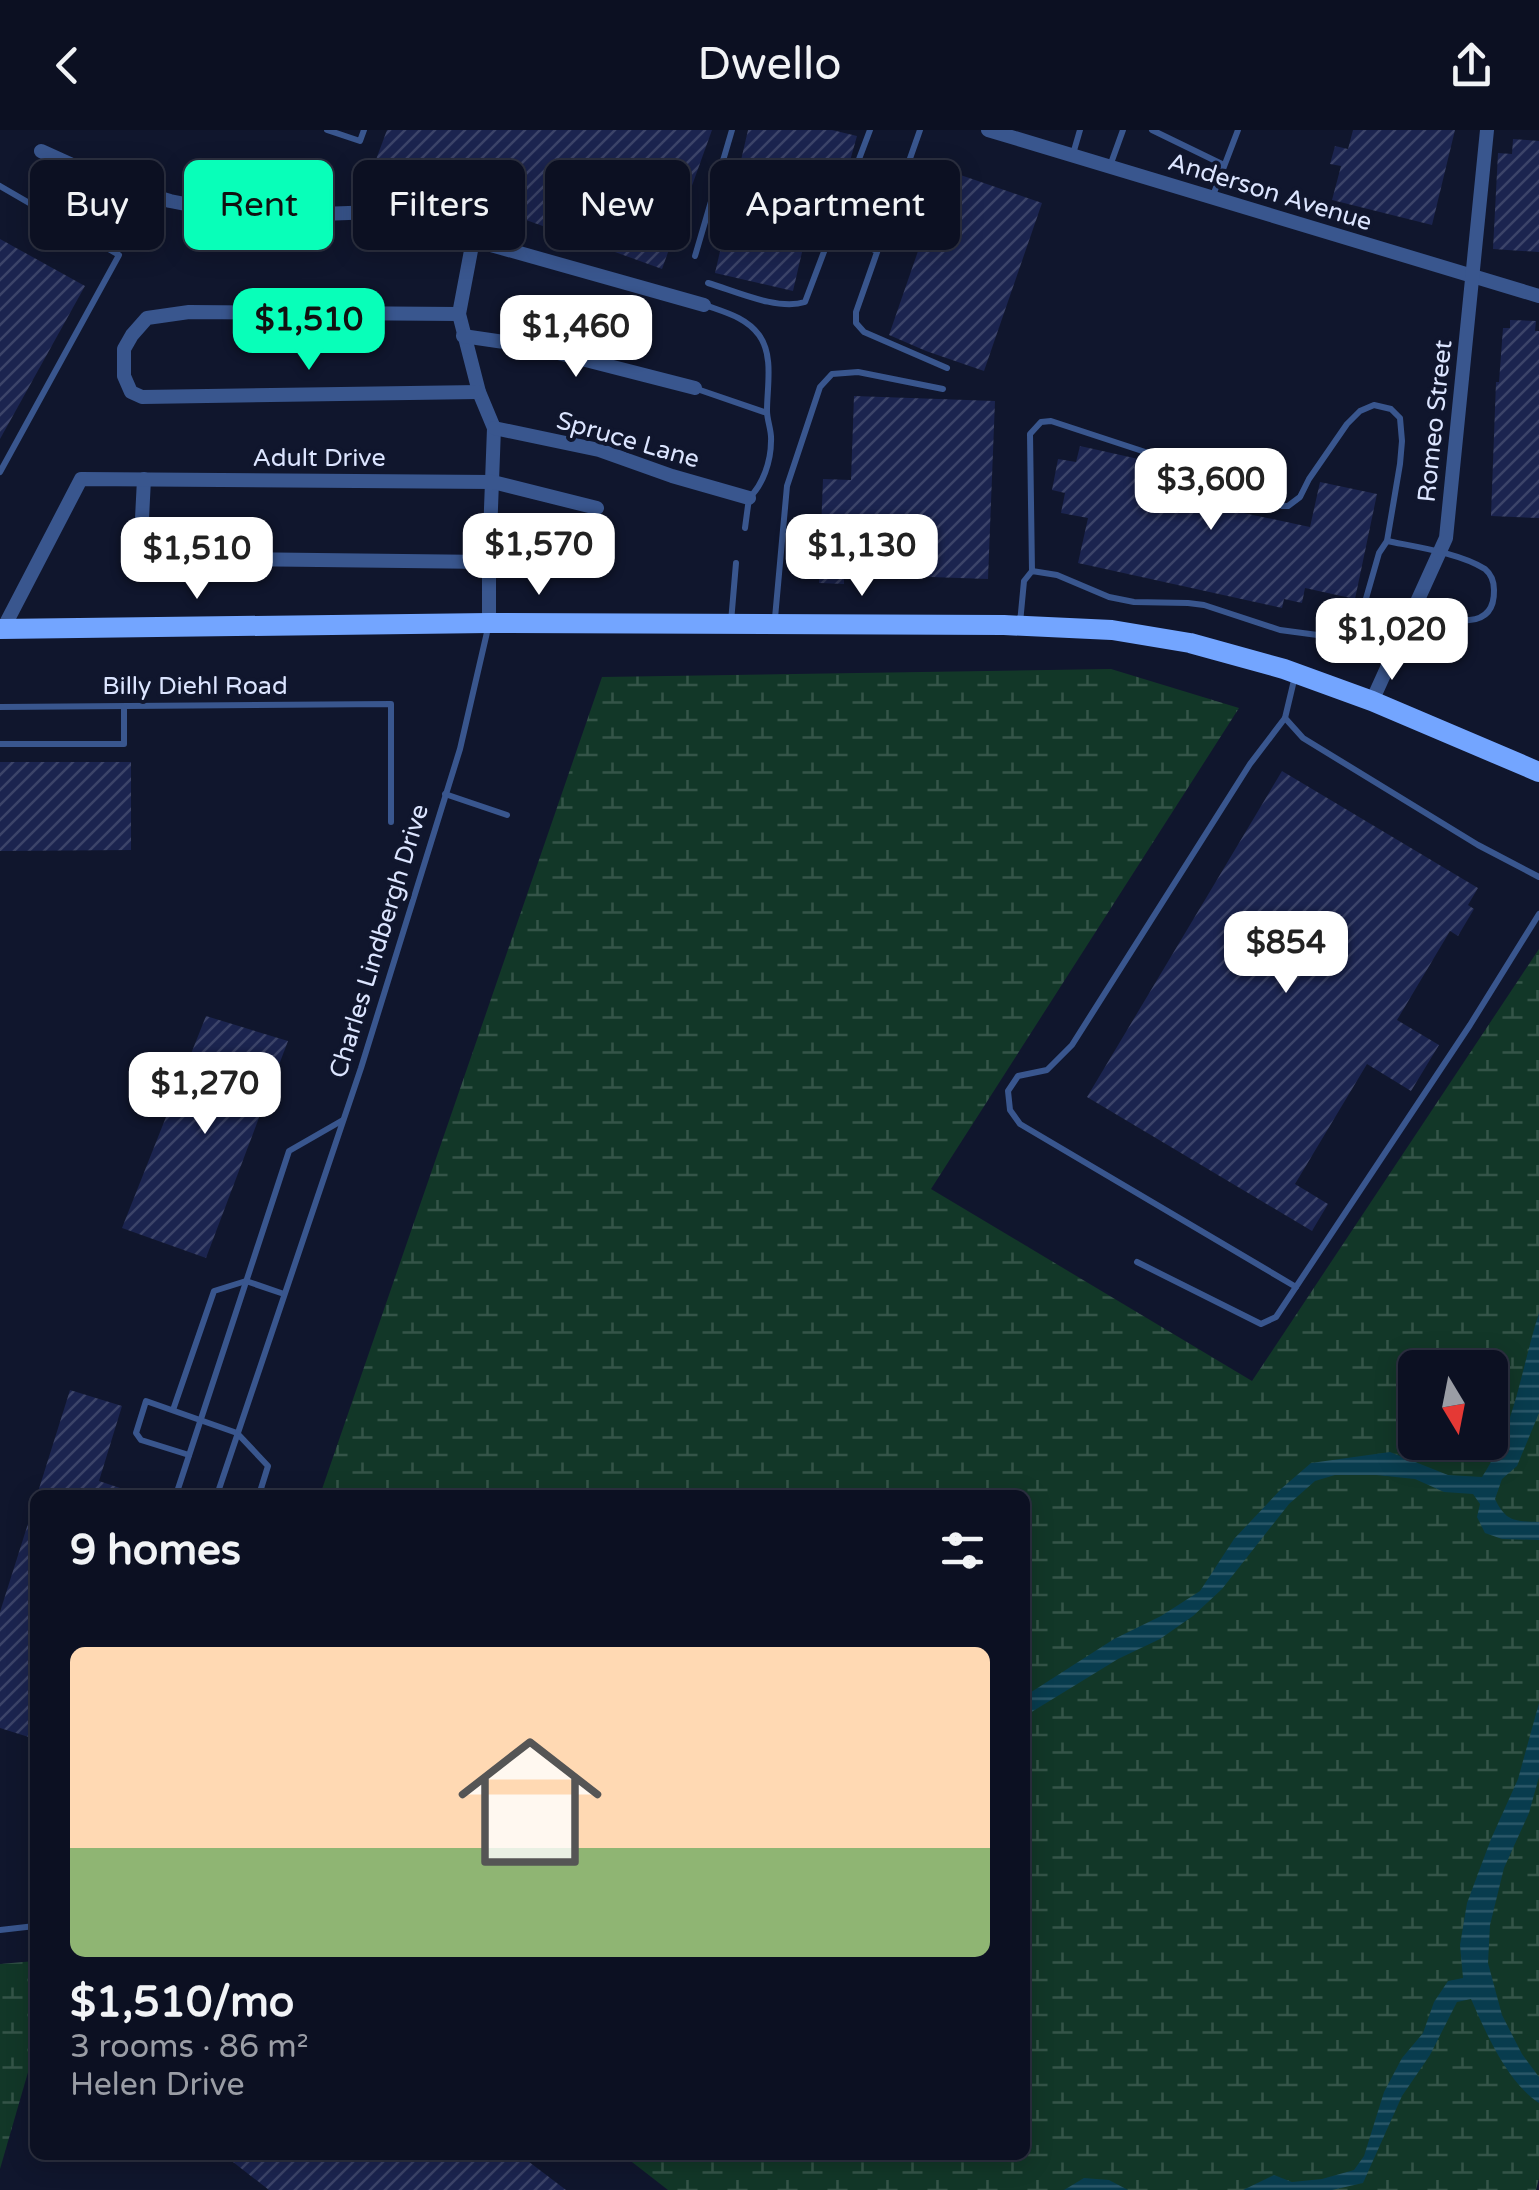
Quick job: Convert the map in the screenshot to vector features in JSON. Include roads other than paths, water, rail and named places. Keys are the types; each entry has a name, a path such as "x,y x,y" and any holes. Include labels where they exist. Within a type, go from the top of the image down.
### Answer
{"main road":[{"path":"2,629 490,623 1112,630 1190,643 1295,674 1539,772"}],"street":[{"name":"Anderson Avenue","path":"988,130 1539,296"},
{"name":"Romeo Street","path":"1372,702 1446,538 1487,130"},
{"path":"40,151 116,186 226,212 353,213"},
{"path":"471,250 459,314 479,392 494,428 490,623"},
{"path":"509,250 704,305"},
{"path":"459,314 189,312 147,318 124,349 124,376 131,392 142,397 479,392"},
{"path":"464,336 531,346 695,388"},
{"name":"Spruce Lane","path":"494,428 600,450 748,498"},
{"name":"Adult Drive","path":"2,629 81,479 493,482 597,508"},
{"path":"144,479 140,558 489,562"}],"lane":[{"path":"328,130 360,141 364,130"},
{"path":"695,256 732,130"},
{"path":"859,160 870,130"},
{"path":"920,130 856,312 856,323 864,332 946,368"},
{"path":"1073,156 1080,130"},
{"path":"1110,167 1123,130"},
{"path":"1152,130 1224,165"},
{"path":"1212,198 1238,130"},
{"path":"0,186 118,255 0,472"},
{"path":"708,283 795,306 805,302 825,250"},
{"path":"872,250 877,252"},
{"path":"704,305 739,317 756,330 765,344 772,440 758,490 748,498 745,528"},
{"path":"774,624 787,486 820,387 832,374 858,372 944,389"},
{"path":"695,388 767,412"},
{"path":"1020,626 1024,581 1032,571 1030,434 1041,422 1196,469 1288,506 1300,498 1308,479 1360,410 1374,405 1391,409 1400,418 1402,442 1387,541 1379,554 1361,616 1352,629 1339,635 1280,630 1188,602 1134,602 1109,597 1057,575 1032,571"},
{"path":"1387,541 1440,551 1485,570 1492,577 1492,602 1486,614 1474,620 1413,609"},
{"path":"731,624 736,563"},
{"name":"Charles Lindbergh Drive","path":"219,1490 344,1119 460,749 490,623"},
{"path":"1295,674 1286,718 1250,764 1072,1045 1048,1070 1018,1076 1008,1090 1010,1110 1020,1124 1296,1287"},
{"name":"Billy Diehl Road","path":"0,707 390,704 392,822"},
{"path":"0,744 124,744 124,707"},
{"path":"1286,718 1303,738 1539,878"},
{"path":"445,794 508,815"},
{"path":"1137,1262 1261,1324 1276,1317 1539,914"},
{"path":"178,1490 289,1150 344,1119"},
{"path":"173,1410 214,1290 246,1281 284,1294"},
{"path":"189,1455 140,1440 136,1434 146,1401 237,1433 268,1466 260,1490"},
{"path":"0,1930 30,1927"}],"water":[{"path":"1539,1313 1539,1413 1517,1466 1502,1479 1495,1499 1512,1519 1539,1522 1539,1540 1502,1539 1485,1533 1477,1517 1480,1504 1473,1494 1444,1492 1415,1479 1376,1475 1335,1475 1315,1481 1289,1504 1222,1589 1193,1616 1030,1713 1030,1693 1114,1639 1200,1591 1234,1539 1311,1463 1390,1452 1398,1455 1398,1460 1410,1460 1448,1475 1482,1477 1492,1460 1508,1460 1508,1423"},
{"path":"1539,1703 1539,1777 1529,1813 1504,1868 1490,1925 1488,1963 1502,2015 1539,2077 1539,2103 1507,2070 1471,1999 1457,2002 1430,2055 1402,2096 1363,2183 1332,2190 1243,2190 1274,2175 1292,2182 1322,2179 1354,2170 1364,2156 1384,2092 1402,2058 1423,2033 1434,2002 1448,1981 1463,1978 1460,1945 1467,1903 1518,1779"},
{"path":"1084,2178 1109,2180 1128,2190 1064,2190"}]}
